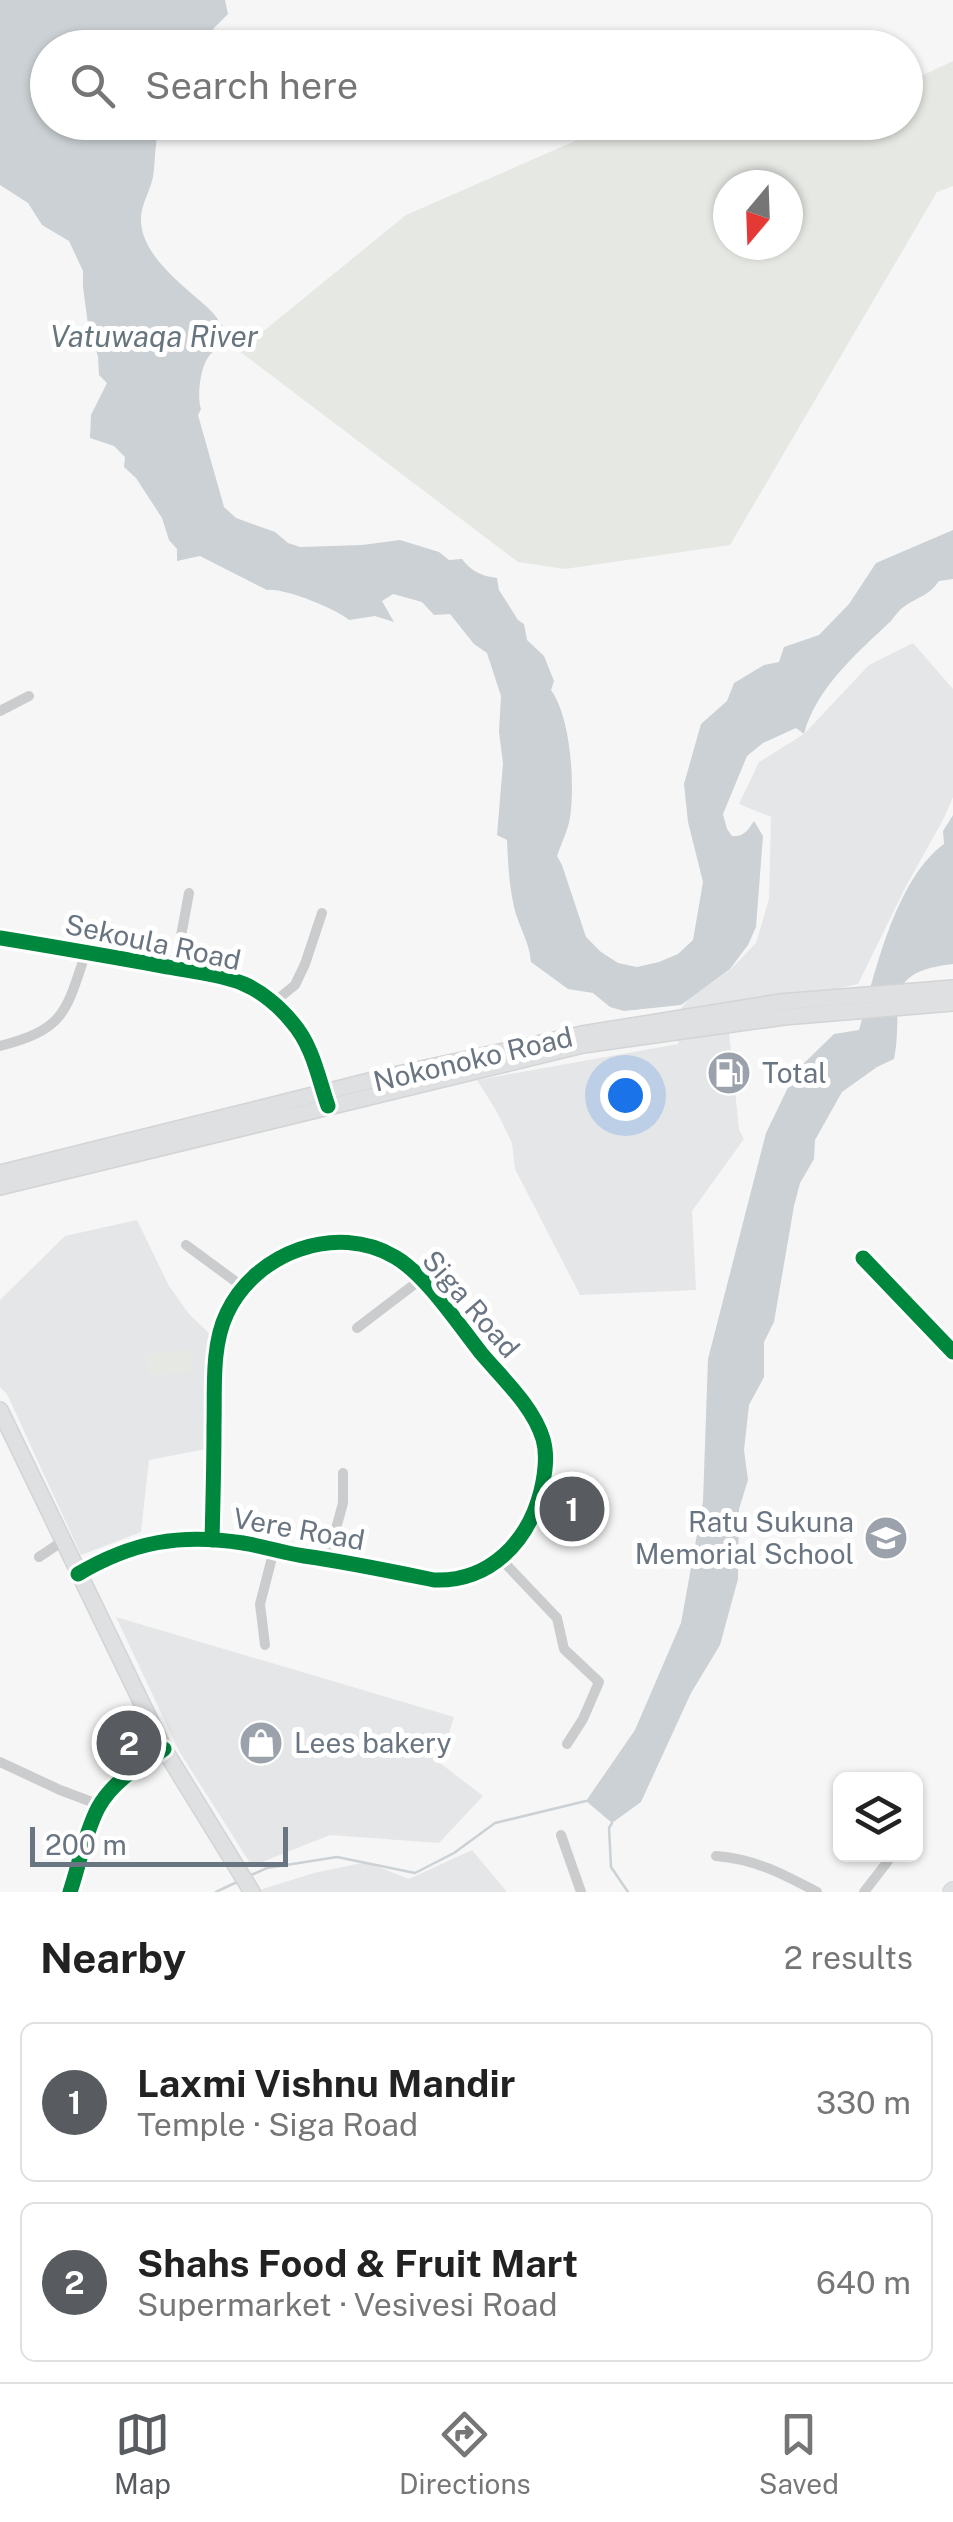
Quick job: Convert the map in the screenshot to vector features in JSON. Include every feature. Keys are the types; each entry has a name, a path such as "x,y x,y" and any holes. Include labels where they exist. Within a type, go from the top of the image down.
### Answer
{"main road":[{"name":"Nokonoko Road","path":"0,1173 583,1046 625,1033 784,1017 953,988"},
{"name":"Nokonoko Road","path":"908,998 953,1003"},
{"name":"Nokonoko Road","path":"0,1187 326,1100"},
{"path":"0,1410 7,1441 63,1541 164,1749 251,1892"}],"street":[{"path":"0,712 30,696"},
{"path":"174,968 188,893"},
{"path":"273,1003 295,984 322,913"},
{"name":"Sekoula Road","path":"0,938 244,984 273,1003 303,1036 326,1100"},
{"path":"0,1046 48,1028 64,1012 86,952"},
{"name":"Siga Road","path":"212,1540 215,1384 218,1338 226,1313 243,1287 290,1252 325,1243 362,1245 393,1256 410,1268 512,1390 543,1440 546,1468 537,1508 520,1541 500,1558 456,1578"},
{"path":"186,1245 243,1287"},
{"path":"863,1258 953,1352"},
{"path":"357,1328 420,1280"},
{"path":"328,1558 343,1502 342,1474"},
{"name":"Vere Road","path":"78,1574 132,1548 160,1541 212,1540 434,1580 456,1578"},
{"path":"39,1556 63,1541"},
{"path":"265,1645 260,1604 274,1550"},
{"path":"500,1558 557,1618 564,1650 599,1682 567,1744"},
{"path":"70,1892 100,1805 116,1785 164,1749"},
{"path":"0,1762 100,1805"},
{"path":"561,1835 581,1892"},
{"path":"716,1856 761,1865 817,1892"},
{"path":"864,1892 887,1862"}],"shaded area":[{"path":"953,61 953,186 937,192 730,545 565,569 518,562 239,351 406,215 577,140 923,140 923,75"},
{"path":"913,643 953,689 953,797 944,818 858,984 727,1013 739,1129 744,1139 692,1211 696,1290 580,1295 515,1169 512,1143 477,1080 678,1044 681,1008 731,969 756,943 769,899 771,817 739,804 759,762 804,734 869,665"},
{"path":"137,1220 169,1286 189,1314 214,1338 211,1448 149,1460 141,1532 81,1555 7,1394 0,1387 0,1300 65,1236"},
{"path":"190,1350 192,1372 148,1375 146,1354"},
{"path":"116,1617 454,1717 440,1763 483,1796 439,1843 330,1835 252,1866 179,1751"},
{"path":"472,1850 507,1892 253,1892 366,1862 409,1879"}],"water":[{"name":"Vatuwaqa River","path":"0,0 225,0 228,14 213,30 30,30 30,140 157,140 153,177 142,210 143,235 157,259 211,311 230,339 210,355 204,366 198,415 224,507 236,518 275,532 300,547 400,540 439,552 449,560 462,559 477,572 497,578 499,590 524,624 527,640 544,656 567,734 571,804 569,823 557,856 586,937 618,963 637,967 659,962 678,954 693,940 703,882 688,822 684,784 701,724 727,701 734,683 764,665 779,662 784,647 819,635 849,604 876,563 953,530 953,579 939,581 901,609 852,659 818,701 804,734 796,728 763,743 747,756 723,814 732,836 743,834 754,821 763,836 756,927 730,969 681,1005 624,1011 610,1007 593,993 568,989 531,962 512,899 507,840 497,835 503,763 499,732 501,696 487,653 474,644 450,614 434,615 422,602 393,594 382,601 394,622 375,616 349,620 310,600 267,590 200,556 177,561 177,549 169,540 162,518 136,478 124,467 125,457 114,446 90,438 91,415 107,383 99,375 98,356 89,332 83,271 69,241 42,225 28,203 0,185"},
{"path":"953,815 953,964 929,968 904,983 894,1059 842,1092 815,1140 814,1159 800,1183 794,1206 774,1322 764,1342 764,1377 749,1405 744,1450 748,1480 739,1509 738,1579 720,1645 691,1693 641,1802 612,1823 586,1801 635,1730 681,1623 703,1501 708,1359 766,1133 796,1071 834,1034 859,1030 889,929 912,880 944,844 943,831"}],"waterway":[{"path":"249,1876 267,1868 337,1857 415,1873 454,1853 495,1823 586,1801"},
{"path":"612,1823 611,1867 628,1892"},
{"path":"216,1892 237,1882"}],"cycle path":[{"path":"0,938 206,974 250,987 276,1005 299,1031 328,1106"},
{"path":"78,1574 137,1547 198,1539 251,1544 434,1580 473,1574 504,1555 527,1527 544,1478 543,1439 516,1393 407,1265 372,1247 348,1243 299,1249 257,1274 240,1292 222,1326 215,1368 212,1540"},
{"path":"863,1258 953,1352"},
{"path":"70,1892 98,1808 127,1775 164,1749"}],"place":[{"name":"Total","path":"729,1073"},
{"name":"Laxmi Vishnu Mandir","path":"572,1509"},
{"name":"Ratu Sukuna Memorial School","path":"886,1538"},
{"name":"Shahs Food & Fruit Mart","path":"129,1743"},
{"name":"Lees bakery","path":"261,1743"}]}
